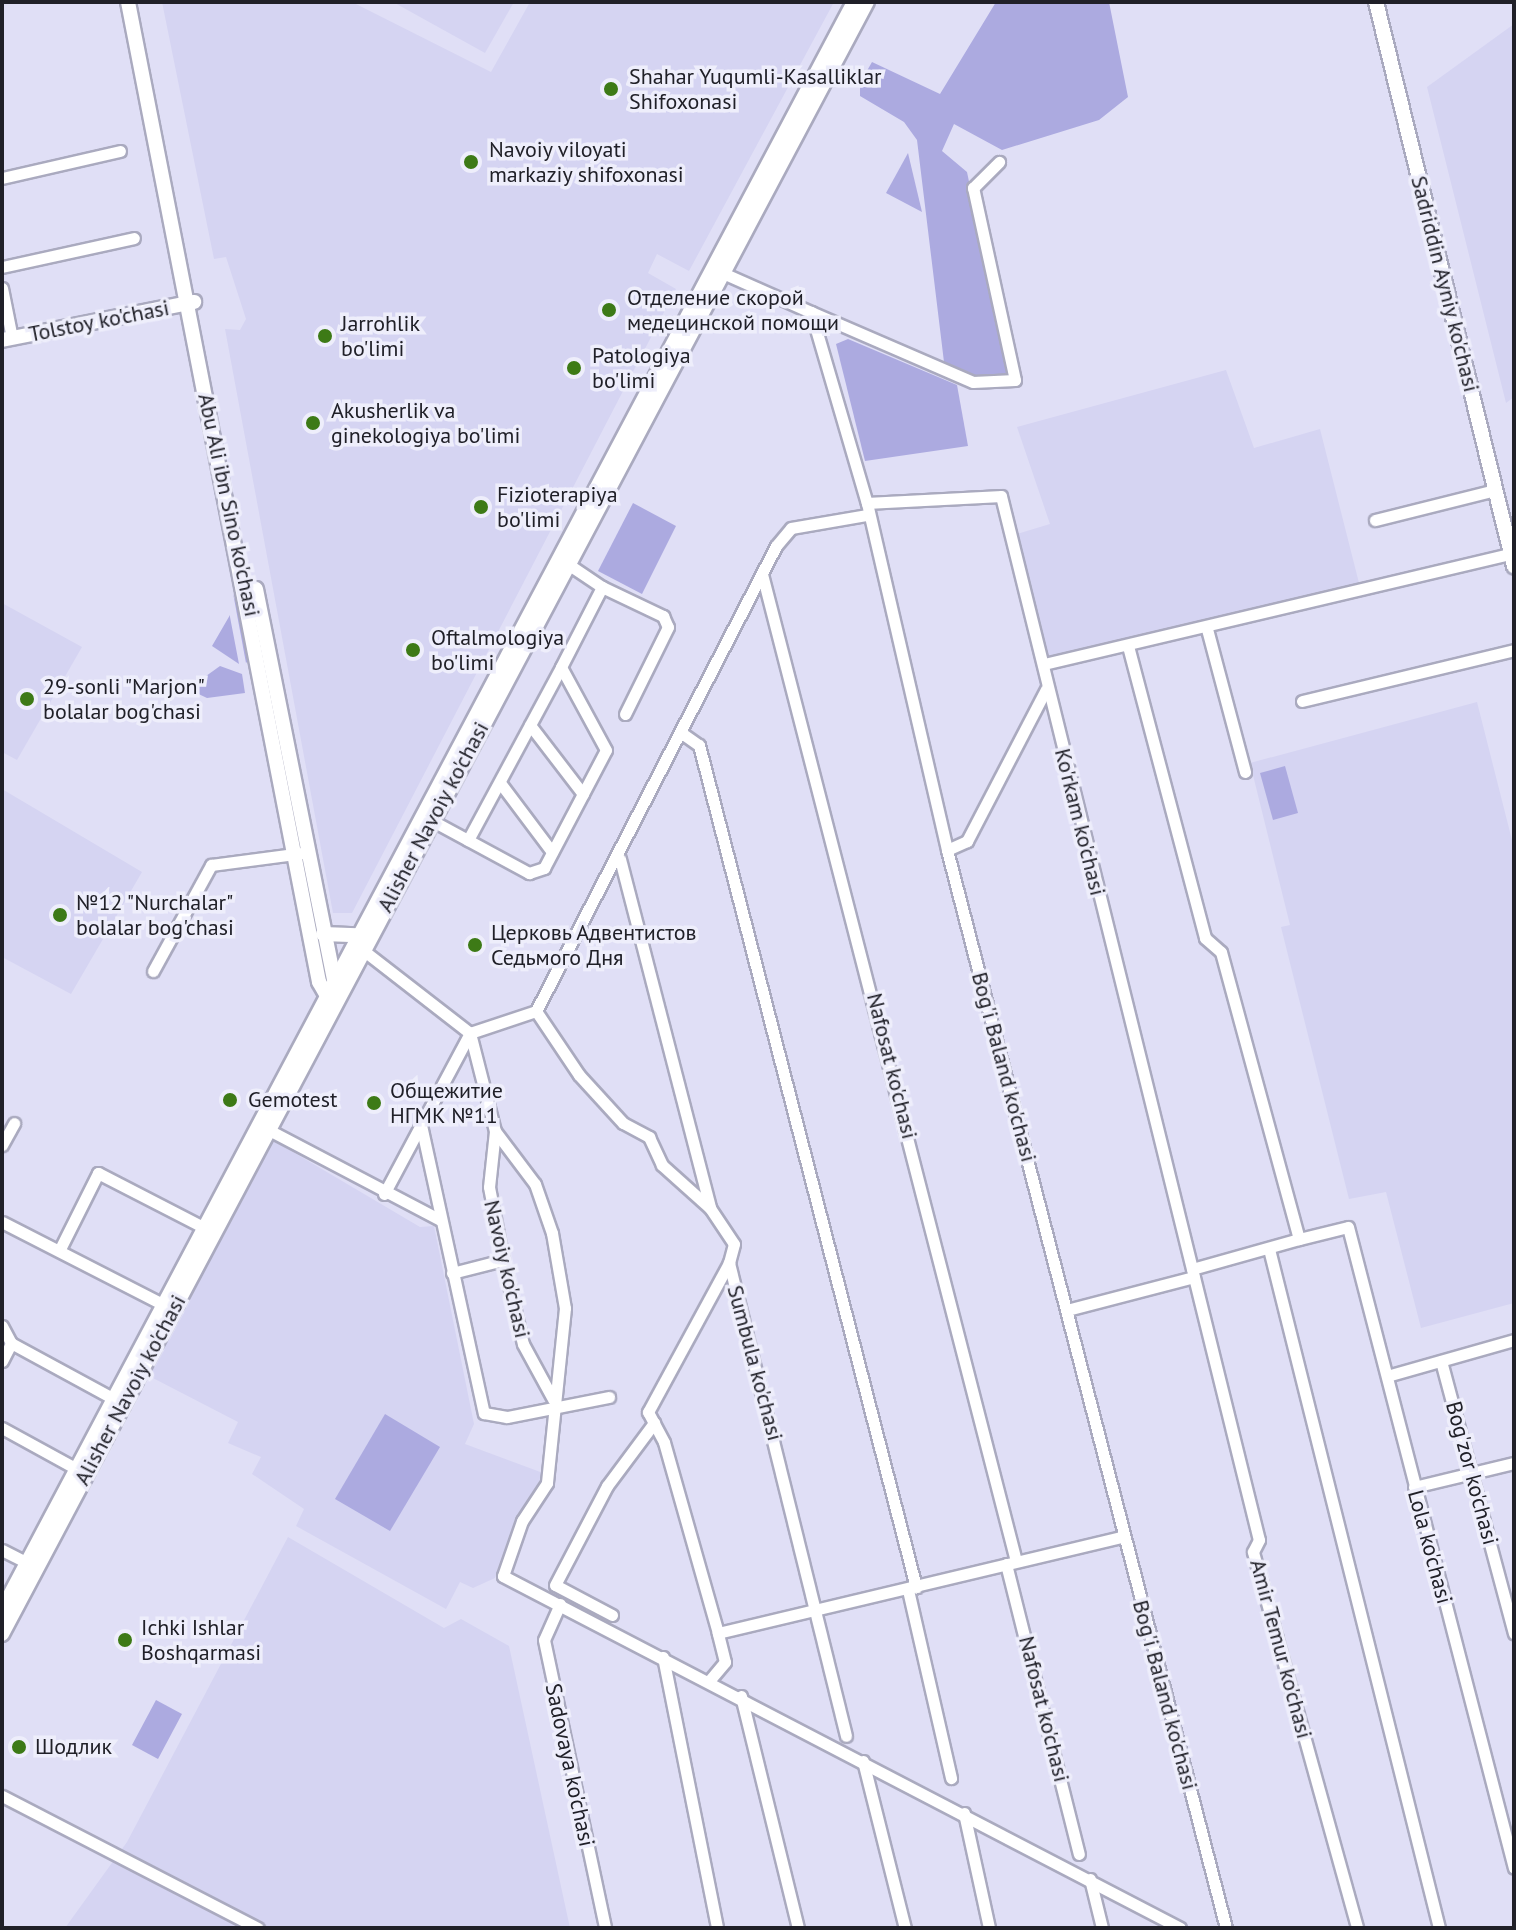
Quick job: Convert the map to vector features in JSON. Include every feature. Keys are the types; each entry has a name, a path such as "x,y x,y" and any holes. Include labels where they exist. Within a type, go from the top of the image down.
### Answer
{"main road":[{"name":"Abu Ali ibn Sino ko'chasi","path":"128,2 332,995"},
{"name":"Abu Ali ibn Sino ko'chasi","path":"137,2 192,303"},
{"name":"Alisher Navoiy ko'chasi","path":"717,271 854,2"},
{"name":"Alisher Navoiy ko'chasi","path":"208,1229 267,1129 357,943 427,818 717,271 867,2"},
{"name":"Sadriddin Ayniy ko'chasi","path":"1376,2 1512,560"},
{"name":"Tolstoy ko'chasi","path":"7,339 192,303"},
{"name":"Abu Ali ibn Sino ko'chasi","path":"304,852 323,934 332,995"},
{"path":"323,934 357,943"},
{"name":"Alisher Navoiy ko'chasi","path":"2,1634 208,1229 332,995"},
{"name":"Alisher Navoiy ko'chasi","path":"2,1610 114,1399 168,1307"}],"street":[{"path":"2,178 120,151"},
{"path":"717,271 973,382 1015,380 973,188 999,162"},
{"path":"2,267 134,238"},
{"path":"2,288 7,339"},
{"name":"Bog'i Baland ko'chasi","path":"811,312 866,509 947,850 1226,1928"},
{"path":"1375,520 1495,490"},
{"name":"Ko'rkam ko'chasi","path":"866,509 1001,496 1044,664 1046,689 1193,1273"},
{"path":"384,1194 470,1033 536,1011 620,859 762,574 791,528 866,509"},
{"path":"1044,664 1512,560"},
{"path":"562,561 602,587 663,616 668,627 625,714"},
{"name":"Nafosat ko'chasi","path":"762,574 1011,1562 1079,1854"},
{"path":"468,840 501,784 602,587"},
{"path":"1207,629 1245,772"},
{"path":"1067,1310 1299,1239 1221,952 1205,938 1128,646"},
{"path":"1302,701 1514,650"},
{"path":"427,818 529,873 544,868 583,794 606,740 561,667"},
{"path":"947,850 967,841 1046,689"},
{"path":"530,725 583,794"},
{"path":"683,734 699,745 912,1588 951,1778"},
{"path":"501,784 552,852"},
{"path":"153,971 211,865 304,852"},
{"name":"Sumbula ko'chasi","path":"620,859 710,1208 734,1244 729,1263 846,1736"},
{"path":"357,943 470,1033 495,1131 535,1184 552,1233 565,1308 553,1401 547,1483 522,1521 503,1576 741,1696 1180,1928"},
{"path":"536,1011 579,1075 623,1123 649,1137 662,1165 710,1208"},
{"path":"2,1145 9,1125"},
{"path":"421,1125 484,1413 507,1417 553,1401 609,1397"},
{"path":"267,1129 384,1194 440,1220"},
{"name":"Navoiy ko'chasi","path":"495,1131 489,1187 503,1260 523,1344 553,1401"},
{"path":"60,1249 98,1173 208,1229"},
{"path":"2,1222 60,1249 168,1307"},
{"name":"Lola ko'chasi","path":"1299,1239 1348,1227 1514,1868"},
{"path":"1269,1249 1439,1928"},
{"path":"452,1273 503,1260"},
{"path":"709,1681 725,1662 654,1423 648,1412 729,1263"},
{"name":"Amir Temur ko'chasi","path":"1193,1273 1259,1540 1253,1552 1357,1928"},
{"path":"2,1326 11,1343 114,1399"},
{"path":"1387,1376 1514,1340"},
{"path":"2,1361 11,1343"},
{"name":"Bog'zor ko'chasi","path":"1441,1361 1514,1633"},
{"path":"612,1615 555,1585 607,1486 654,1423"},
{"path":"2,1428 77,1469"},
{"path":"1414,1487 1514,1463"},
{"path":"718,1633 1124,1536"},
{"path":"2,1550 27,1563"},
{"name":"Sadovaya ko'chasi","path":"560,1604 544,1640 605,1928"},
{"path":"663,1657 717,1928"},
{"path":"741,1696 798,1928"},
{"path":"863,1761 905,1928"},
{"path":"2,1796 258,1928"},
{"path":"964,1813 989,1928"},
{"path":"1090,1879 1102,1928"}],"shaded area":[{"path":"162,2 352,2 491,72 530,2 834,2 689,271 657,254 648,273 676,289 352,913 333,913 225,329 240,330 246,319 226,257 214,259"},
{"path":"393,2 514,2 485,53"},
{"path":"996,2 1109,2 1128,97 1099,120 1002,150 954,124 942,151 967,172 1008,368 1007,375 974,376 944,362 917,140 904,122 860,96 860,83 872,62 940,94"},
{"path":"1514,24 1514,397 1506,403 1427,87"},
{"path":"908,153 922,212 886,193"},
{"path":"848,339 957,385 968,446 865,461 836,344"},
{"path":"1226,370 1254,448 1320,429 1359,583 1048,656 1017,534 1050,524 1017,427"},
{"path":"633,503 676,526 642,594 598,571"},
{"path":"233,593 252,657 246,663"},
{"name":"29-sonli \"Marjon\" bolalar bog'chasi","path":"2,603 82,647 17,760 2,752"},
{"path":"230,617 239,664 212,646"},
{"path":"220,666 242,674 245,693 207,698 188,689"},
{"path":"1477,702 1514,848 1514,1303 1421,1328 1386,1192 1349,1199 1281,927 1290,925 1250,763"},
{"path":"1285,766 1298,813 1273,820 1260,773"},
{"name":"№12 \"Nurchalar\" bolalar bog'chasi","path":"2,789 142,872 71,994 2,957"},
{"path":"271,1139 420,1227 434,1226 474,1424 465,1444 543,1473 495,1578 473,1588 460,1582 446,1609 296,1526 304,1509 252,1474 261,1457 228,1443 238,1422 149,1376"},
{"path":"385,1414 440,1447 390,1531 335,1499"},
{"path":"288,1537 444,1628 461,1619 509,1646 570,1928 65,1928 127,1842"},
{"path":"156,1700 182,1714 158,1759 132,1745"}],"place":[{"name":"Shahar Yuqumli-Kasalliklar Shifoxonasi","path":"611,89"},
{"name":"Navoiy viloyati markaziy shifoxonasi","path":"471,162"},
{"name":"Отделение скорой медецинской помощи","path":"609,310"},
{"name":"Jarrohlik bo'limi","path":"325,336"},
{"name":"Patologiya bo'limi","path":"574,368"},
{"name":"Akusherlik va ginekologiya bo'limi","path":"313,423"},
{"name":"Fizioterapiya bo'limi","path":"481,507"},
{"name":"Oftalmologiya bo'limi","path":"413,650"},
{"name":"29-sonli \"Marjon\" bolalar bog'chasi","path":"27,699"},
{"name":"№12 \"Nurchalar\" bolalar bog'chasi","path":"60,915"},
{"name":"Церковь Адвентистов Седьмого Дня","path":"475,945"},
{"name":"Gemotest","path":"230,1100"},
{"name":"Общежитие НГМК №11","path":"374,1103"},
{"name":"Ichki Ishlar Boshqarmasi","path":"125,1640"},
{"name":"Шодлик","path":"19,1747"}]}
